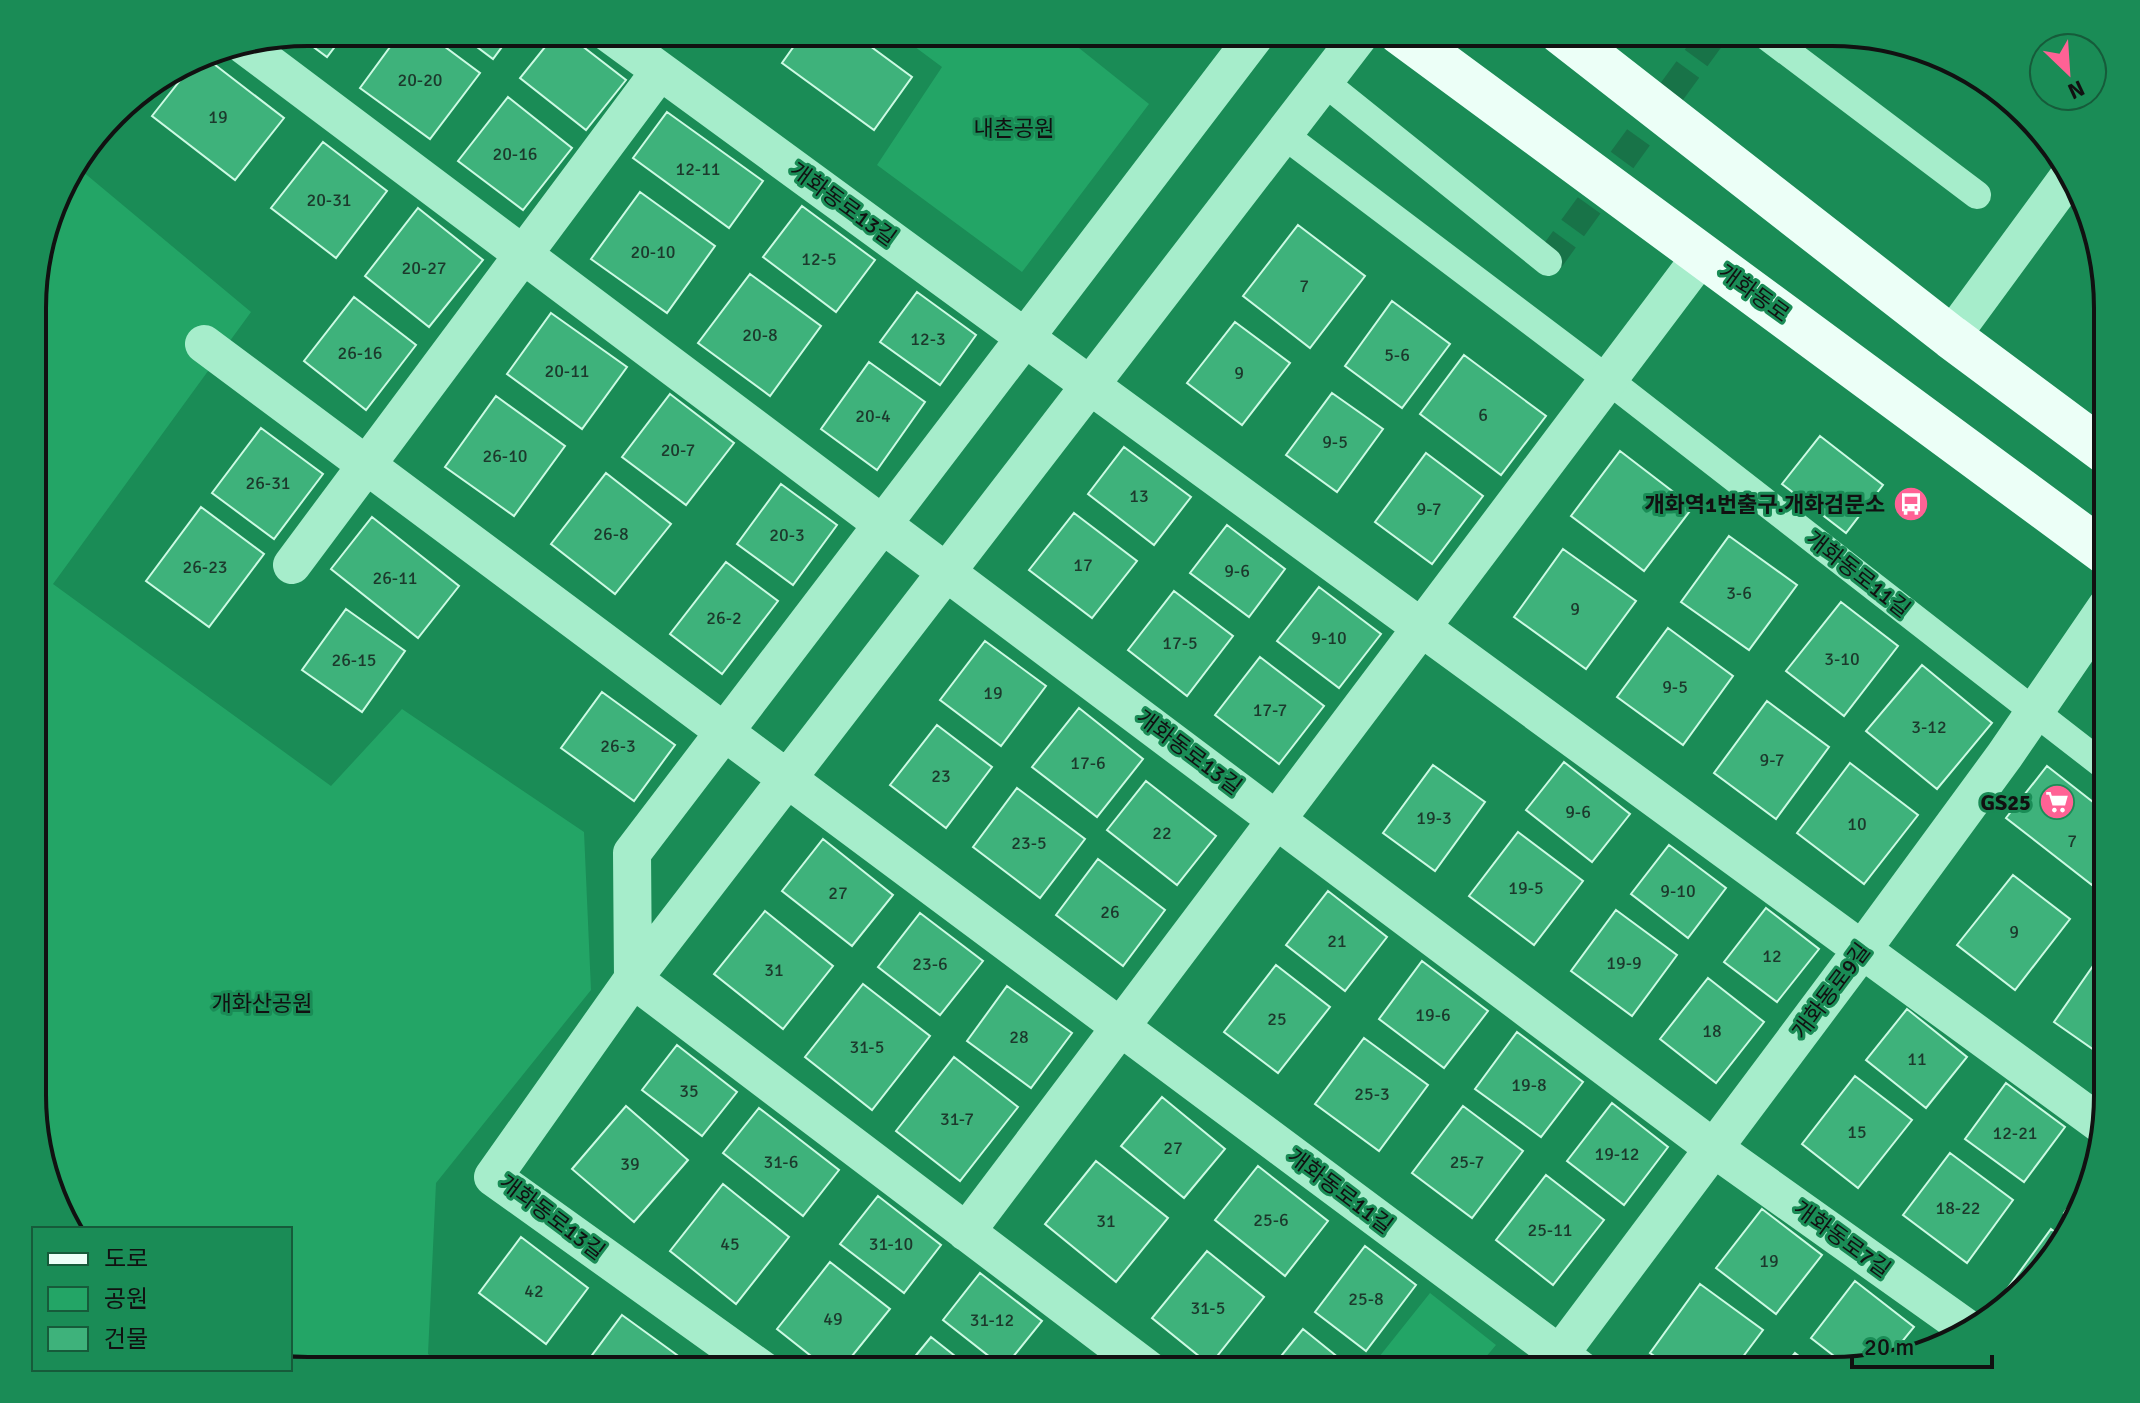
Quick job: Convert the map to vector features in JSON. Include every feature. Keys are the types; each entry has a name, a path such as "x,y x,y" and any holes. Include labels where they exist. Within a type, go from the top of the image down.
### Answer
{"main road":[{"name":"개화동로","path":"1418,46 2093,544"},
{"path":"1578,46 1951,337 2093,443"}],"street":[{"name":"개화동로13길","path":"626,46 1421,627"},
{"path":"1131,1356 633,979 632,853 726,734 1247,46"},
{"name":"개화동로13길","path":"744,1357 493,1177 633,979 1351,46"},
{"path":"1780,46 1977,195"},
{"name":"개화동로13길","path":"254,52 1278,818"},
{"path":"292,565 660,71"},
{"path":"1324,82 1548,262"},
{"path":"1284,135 1607,379"},
{"path":"1951,337 2063,185"},
{"path":"966,1232 1702,255"},
{"path":"204,344 1120,1028"},
{"name":"개화동로11길","path":"1607,379 2033,709"},
{"name":"개화동로9길","path":"1569,1356 1712,1147 2005,755 2033,709 2093,625"},
{"path":"1421,627 2092,1118"},
{"path":"2033,709 2093,757"},
{"path":"1278,818 1712,1147"},
{"name":"개화동로11길","path":"1120,1028 1551,1356"},
{"name":"개화동로7길","path":"1712,1147 1960,1323"}],"green space":[{"name":"내촌공원","path":"914,46 1076,46 1149,104 1022,272 877,165 942,67"},
{"name":"개화산공원","path":"84,173 251,312 53,584 331,786 402,709 584,832 591,990 436,1183 428,1354 432,1357 292,1356 292,1227 82,1227 66,1195 55,1163 48,1129 46,1095 46,308 48,274 60,224"},
{"path":"1430,1293 1496,1345 1486,1356 1380,1356"}],"building":[{"path":"312,46 335,46 327,57"},
{"path":"391,46 444,46 480,73 430,139 360,88"},
{"path":"476,46 503,46 493,59"},
{"path":"546,46 582,46 626,80 586,130 520,78"},
{"path":"794,46 870,46 912,77 874,130 782,63"},
{"path":"214,64 284,118 235,180 152,116 182,79"},
{"path":"508,97 572,148 523,210 458,161"},
{"path":"667,112 763,181 729,228 633,158"},
{"path":"323,142 387,191 336,258 271,208"},
{"path":"640,192 715,246 667,313 591,259"},
{"path":"802,206 875,260 836,312 763,257"},
{"path":"418,208 483,260 429,327 365,276"},
{"path":"1298,225 1365,276 1310,348 1243,296"},
{"path":"750,274 821,326 770,396 698,343"},
{"path":"917,292 976,335 940,385 880,342"},
{"path":"354,297 416,345 366,410 304,361"},
{"path":"1392,301 1450,344 1402,408 1345,366"},
{"path":"551,313 627,367 582,429 507,374"},
{"path":"1235,322 1290,363 1242,425 1187,383"},
{"path":"1464,355 1546,416 1501,475 1420,414"},
{"path":"869,362 925,402 877,470 821,429"},
{"path":"1332,393 1383,429 1337,492 1286,455"},
{"path":"670,394 734,443 686,505 622,457"},
{"path":"496,396 565,446 514,516 445,467"},
{"path":"261,428 323,474 274,539 212,493"},
{"path":"1820,436 1883,485 1846,533 1782,484"},
{"path":"1124,447 1191,497 1154,545 1088,494"},
{"path":"1620,451 1693,507 1644,571 1571,516"},
{"path":"1426,453 1483,496 1432,564 1375,522"},
{"path":"606,473 671,524 615,594 551,544"},
{"path":"781,484 837,525 793,585 737,544"},
{"path":"201,507 264,554 209,627 146,581"},
{"path":"1074,513 1137,561 1092,618 1029,570"},
{"path":"372,517 459,586 418,638 331,569"},
{"path":"1227,525 1285,569 1249,617 1190,573"},
{"path":"1729,536 1797,585 1749,650 1681,602"},
{"path":"1563,549 1636,601 1586,669 1514,617"},
{"path":"726,562 778,601 722,674 670,634"},
{"path":"1319,587 1381,634 1339,688 1277,641"},
{"path":"1174,591 1233,636 1187,696 1128,650"},
{"path":"1841,602 1898,646 1844,716 1786,671"},
{"path":"346,609 405,651 362,712 302,670"},
{"path":"1668,628 1733,676 1683,745 1617,697"},
{"path":"985,641 1046,686 1001,746 940,700"},
{"path":"1260,657 1324,706 1279,764 1215,715"},
{"path":"1922,665 1992,723 1937,789 1866,731"},
{"path":"602,692 675,745 634,801 561,748"},
{"path":"1767,701 1829,747 1776,819 1714,773"},
{"path":"1079,708 1143,759 1097,817 1032,767"},
{"path":"937,725 992,767 946,828 890,785"},
{"path":"1564,762 1630,814 1592,862 1526,810"},
{"path":"1850,763 1918,815 1864,884 1797,833"},
{"path":"1433,765 1485,802 1435,871 1383,833"},
{"path":"2047,766 2093,802 2092,885 2006,818"},
{"path":"1146,781 1216,836 1177,885 1107,830"},
{"path":"1017,788 1085,839 1040,898 973,847"},
{"path":"1518,832 1583,881 1534,945 1469,896"},
{"path":"823,839 893,895 852,946 782,891"},
{"path":"1669,845 1726,888 1688,938 1631,894"},
{"path":"1098,859 1165,910 1123,966 1056,915"},
{"path":"2013,875 2070,919 2015,990 1957,945"},
{"path":"1328,891 1387,937 1345,991 1286,945"},
{"path":"1766,908 1819,949 1777,1002 1724,962"},
{"path":"1616,910 1677,955 1632,1016 1571,971"},
{"path":"765,911 833,966 783,1029 714,974"},
{"path":"920,913 983,961 940,1015 878,967"},
{"path":"1422,961 1488,1011 1444,1068 1379,1019"},
{"path":"1276,965 1330,1007 1278,1073 1224,1032"},
{"path":"2093,966 2093,1049 2054,1022"},
{"path":"1708,978 1764,1022 1716,1083 1660,1039"},
{"path":"863,984 930,1036 872,1110 805,1057"},
{"path":"1007,986 1072,1033 1031,1088 967,1041"},
{"path":"1907,1009 1967,1057 1926,1108 1866,1060"},
{"path":"1517,1032 1583,1082 1541,1137 1475,1089"},
{"path":"1364,1038 1428,1085 1379,1151 1315,1104"},
{"path":"677,1045 737,1092 702,1136 642,1090"},
{"path":"954,1057 1018,1107 960,1181 896,1131"},
{"path":"1855,1076 1912,1120 1858,1188 1802,1144"},
{"path":"2006,1083 2065,1127 2024,1182 1965,1139"},
{"path":"1162,1097 1225,1149 1184,1198 1121,1146"},
{"path":"1612,1103 1668,1147 1624,1205 1567,1161"},
{"path":"626,1106 688,1160 634,1222 572,1169"},
{"path":"1463,1106 1523,1151 1472,1218 1412,1173"},
{"path":"759,1108 839,1170 803,1216 723,1153"},
{"path":"1950,1153 2013,1200 1967,1263 1903,1215"},
{"path":"1096,1161 1168,1218 1116,1282 1045,1224"},
{"path":"1258,1166 1328,1221 1285,1276 1215,1220"},
{"path":"1546,1175 1604,1220 1553,1285 1496,1240"},
{"path":"723,1184 789,1237 736,1304 670,1251"},
{"path":"878,1196 941,1245 904,1293 840,1244"},
{"path":"1762,1209 1822,1255 1776,1314 1716,1268"},
{"path":"2051,1229 2055,1232 2029,1268 2004,1292"},
{"path":"521,1237 588,1288 546,1344 479,1293"},
{"path":"1365,1246 1416,1285 1366,1351 1315,1312"},
{"path":"1207,1251 1264,1297 1217,1356 1199,1356 1152,1318"},
{"path":"830,1262 890,1309 852,1357 812,1357 777,1329"},
{"path":"980,1273 1042,1321 1013,1357 989,1357 943,1320"},
{"path":"1855,1281 1914,1327 1896,1349 1849,1356 1834,1356 1811,1338"},
{"path":"1700,1284 1763,1330 1743,1356 1655,1356 1650,1353"},
{"path":"622,1315 679,1357 591,1357"},
{"path":"1303,1329 1337,1356 1281,1356"},
{"path":"931,1337 956,1357 915,1357"}],"tunnel":[{"path":"1548,262 1705,46"}],"place":[{"name":"개화역1번출구.개화검문소","path":"1911,504"},
{"name":"GS25","path":"2057,802"}]}
